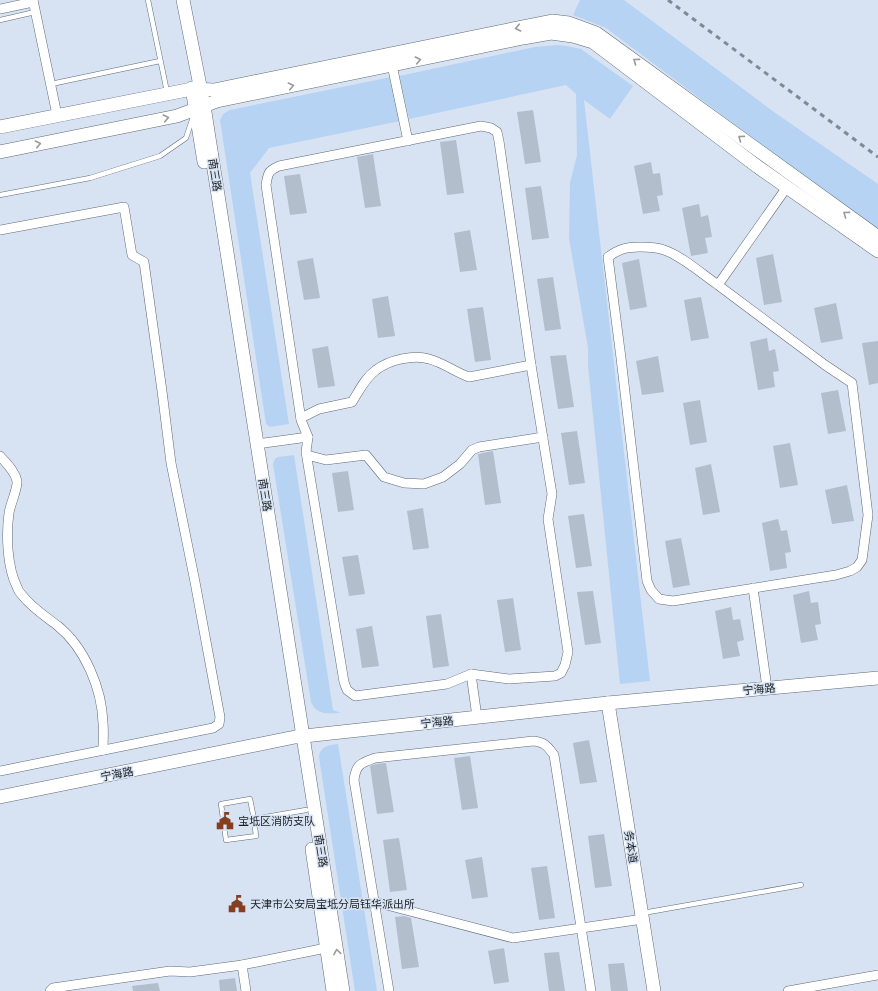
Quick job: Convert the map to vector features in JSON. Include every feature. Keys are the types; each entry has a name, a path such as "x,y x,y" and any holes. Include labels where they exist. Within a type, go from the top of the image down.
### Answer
{"street":[{"name":"南三路","path":"174,0 200,108 257,444 299,737 306,810 333,991"},
{"name":"南三路","path":"183,0 196,89"},
{"path":"0,9 33,1 58,116"},
{"path":"0,127 167,94 196,89 214,90 552,21 569,23 596,33 878,237"},
{"path":"0,152 177,116 217,101 551,33 573,36 593,42 758,167 878,251"},
{"path":"392,65 408,141"},
{"name":"南三路","path":"200,108 299,737 343,991"},
{"path":"481,126 491,128 497,132 531,365 552,494 548,519 568,652 562,673 555,676 509,679 471,674 447,684 355,696 347,690 344,682 306,452 308,436 301,418 266,185 271,169 279,166 481,126"},
{"path":"718,285 787,187"},
{"path":"0,230 124,207 132,255 144,262 171,464 220,717 219,724 213,728 0,771"},
{"path":"630,247 647,247 664,250 680,258 718,285 818,360 852,383 868,515 862,560 857,567 850,571 836,575 673,601 660,599 651,590 647,581 608,257 616,251 630,247"},
{"path":"301,418 319,409 352,402 364,383 376,370 392,361 411,357 428,358 446,365 462,375 469,377 531,365"},
{"path":"257,444 308,436"},
{"path":"307,455 326,460 366,454 384,477 404,483 424,484 442,477 460,464 472,450 479,447 543,437"},
{"path":"0,456 14,472 17,482 9,512 8,544 10,565 17,588 28,603 59,627 76,645 90,670 99,694 103,722 103,750"},
{"path":"753,588 767,688"},
{"path":"471,674 477,717"},
{"name":"宁海路","path":"0,797 299,737 608,703 878,678"},
{"name":"务本道","path":"608,703 654,991"},
{"path":"389,991 354,780 355,771 362,762 375,758 533,741 540,742 547,746 554,755 591,991"},
{"path":"375,902 513,938 581,929 642,916"},
{"path":"50,991 53,988 170,971 190,972 242,965 326,948"},
{"path":"242,965 246,991"},
{"path":"788,991 822,988 878,975"}],"lane":[{"path":"148,0 167,94"},
{"path":"0,20 36,12"},
{"path":"51,84 160,61"},
{"path":"0,195 90,178 160,156 186,138 200,108"},
{"path":"250,799 254,819 256,836 226,840 221,804 250,799"},
{"path":"254,819 306,810"},
{"path":"642,916 801,885"}],"shaded area":[{"path":"580,0 624,0 774,112 878,184 878,232 606,28 573,15"},
{"path":"558,45 581,49 633,86 610,119 584,100 650,681 620,684 588,366 588,348 569,238 570,183 577,155 576,94 566,85 409,119 399,76 535,47"},
{"path":"391,77 400,121 269,148 250,173 289,424 270,427 266,424 220,120 223,114 230,110"},
{"path":"294,455 333,710 341,713 320,712 316,710 311,702 273,464 275,459 278,457"},
{"path":"338,744 377,991 355,991 319,757 323,748"}],"building":[{"path":"533,110 541,162 525,164 517,112"},
{"path":"456,140 464,193 447,195 440,142"},
{"path":"373,154 381,206 365,208 357,157"},
{"path":"651,162 653,174 660,173 663,195 657,196 660,211 643,214 634,166"},
{"path":"300,174 307,213 290,215 284,176"},
{"path":"541,186 549,238 532,240 525,188"},
{"path":"699,204 701,217 708,215 712,237 705,238 708,253 691,256 682,208"},
{"path":"470,230 477,270 460,272 454,233"},
{"path":"773,254 782,302 764,305 756,258"},
{"path":"313,258 320,298 304,300 297,261"},
{"path":"639,259 647,307 630,310 622,263"},
{"path":"553,277 561,329 545,331 537,279"},
{"path":"388,296 395,336 378,338 372,299"},
{"path":"701,297 709,338 691,341 684,300"},
{"path":"836,303 843,339 821,343 814,308"},
{"path":"483,307 491,360 475,362 467,309"},
{"path":"767,338 769,351 775,349 779,371 773,372 775,387 758,390 750,342"},
{"path":"878,341 878,383 869,385 862,343"},
{"path":"328,346 335,386 318,388 312,349"},
{"path":"566,355 574,407 558,409 550,356"},
{"path":"658,356 664,392 642,395 636,361"},
{"path":"838,390 846,431 828,434 821,393"},
{"path":"700,400 707,442 690,445 683,403"},
{"path":"577,431 585,483 569,485 561,433"},
{"path":"790,443 798,485 780,488 773,446"},
{"path":"493,451 501,503 485,505 478,454"},
{"path":"711,464 720,512 703,515 695,468"},
{"path":"348,471 354,510 338,512 332,473"},
{"path":"847,485 854,521 832,524 825,490"},
{"path":"423,508 429,548 413,550 407,511"},
{"path":"584,514 592,566 576,568 568,516"},
{"path":"778,519 781,531 787,530 791,552 785,553 787,568 770,571 762,523"},
{"path":"681,538 690,585 673,588 665,541"},
{"path":"358,555 365,594 349,596 342,557"},
{"path":"593,591 601,643 585,645 577,592"},
{"path":"809,591 811,603 818,602 821,624 815,625 818,640 801,643 793,595"},
{"path":"513,598 521,650 505,652 497,600"},
{"path":"731,607 733,620 740,619 744,640 737,642 740,656 723,659 715,611"},
{"path":"441,614 449,666 433,668 426,616"},
{"path":"372,626 379,666 362,668 356,629"},
{"path":"589,740 597,782 580,784 573,743"},
{"path":"470,756 478,808 462,810 454,758"},
{"path":"386,763 394,812 377,814 370,766"},
{"path":"604,834 612,886 595,888 588,836"},
{"path":"399,838 407,890 390,892 383,840"},
{"path":"482,857 488,897 472,899 465,860"},
{"path":"547,866 555,918 539,920 531,868"},
{"path":"404,916 411,918 419,967 402,969 395,917"},
{"path":"504,948 509,982 494,984 488,951"},
{"path":"559,952 565,991 549,991 544,953"},
{"path":"624,963 628,991 611,991 608,964"},
{"path":"235,978 237,991 220,991 219,980"},
{"path":"158,983 160,991 133,991 132,986"}],"railway":[{"path":"668,0 878,157"}],"place":[{"name":"宝坻区消防支队","path":"225,821"},
{"name":"天津市公安局宝坻分局钰华派出所","path":"237,904"}]}
